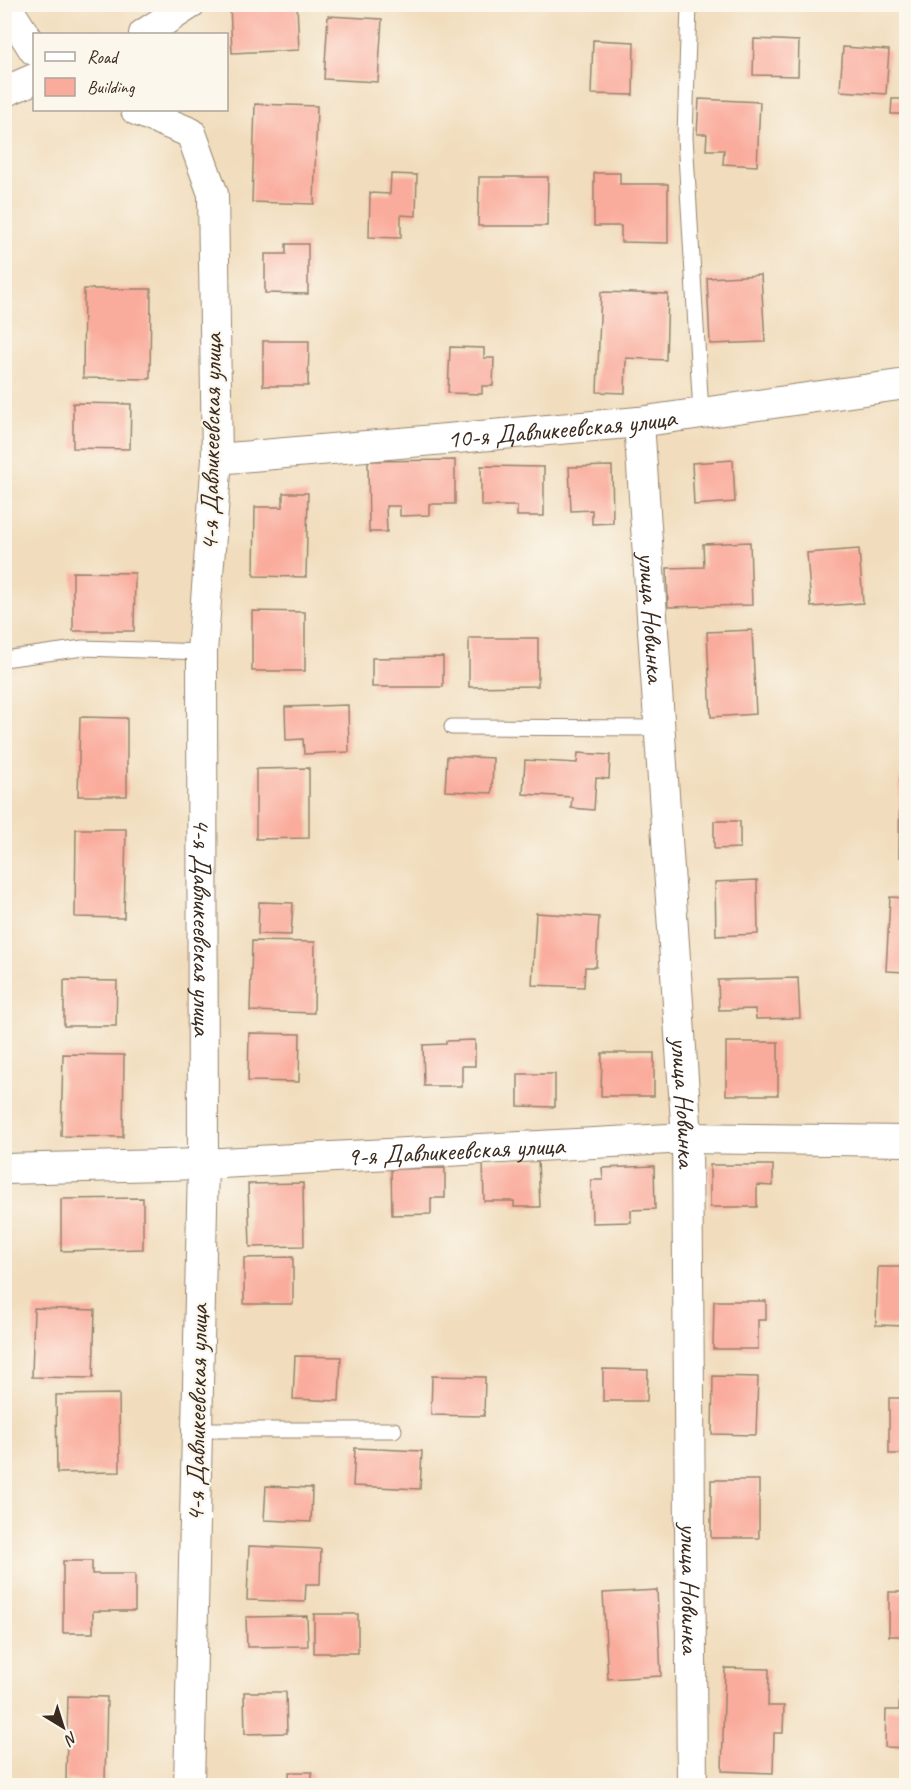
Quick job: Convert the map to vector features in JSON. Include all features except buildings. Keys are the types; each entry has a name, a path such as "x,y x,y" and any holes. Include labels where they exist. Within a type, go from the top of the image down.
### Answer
{"street":[{"path":"5,4 33,48"},
{"path":"146,33 190,4"},
{"path":"4,92 33,79"},
{"name":"4-я Давликеевская улица","path":"138,111 191,133 213,194 216,459 202,652 203,1164 189,1785"},
{"name":"10-я Давликеевская улица","path":"216,459 639,422 906,384"},
{"name":"улица Новинка","path":"639,422 687,1138 692,1785"},
{"name":"9-я Давликеевская улица","path":"4,1169 203,1164 687,1138 906,1141"}],"lane":[{"path":"689,4 685,137 701,414"},
{"path":"4,659 83,648 202,652"},
{"path":"452,727 660,728"},
{"path":"196,1430 394,1430"}]}
